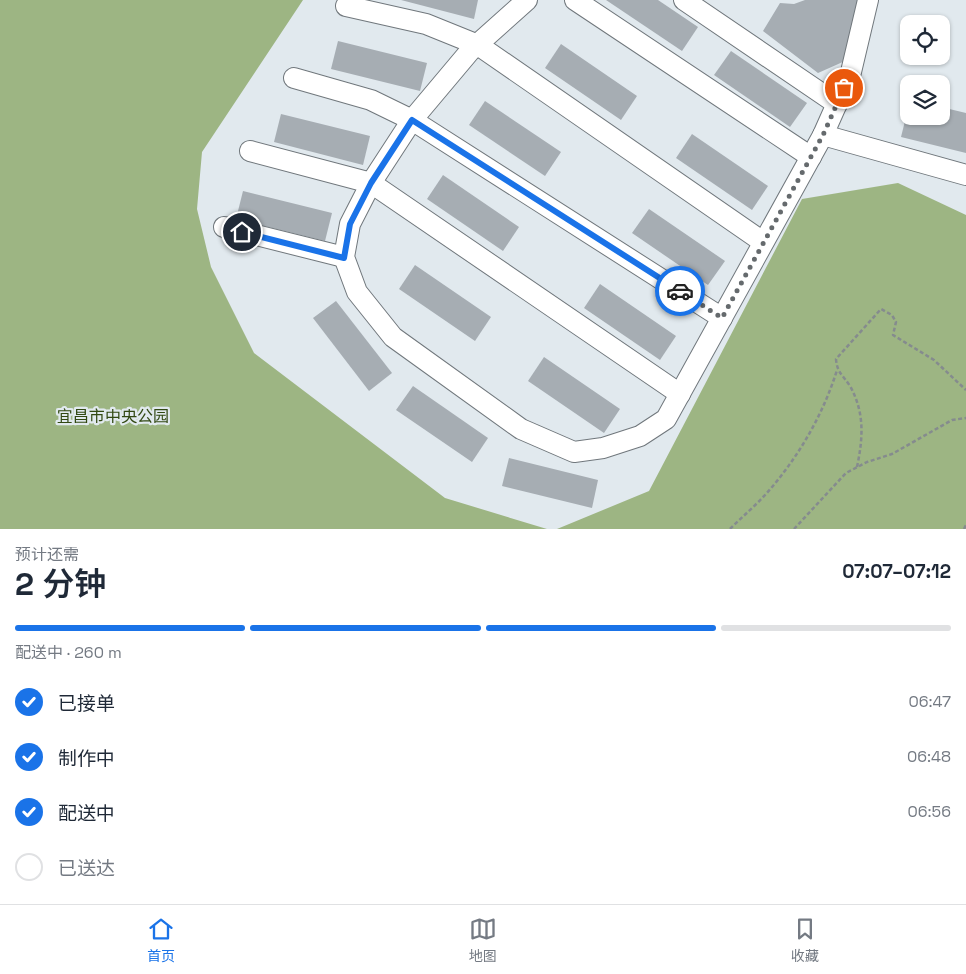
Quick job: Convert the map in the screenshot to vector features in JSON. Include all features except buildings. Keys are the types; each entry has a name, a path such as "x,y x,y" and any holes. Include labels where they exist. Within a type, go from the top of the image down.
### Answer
{"street":[{"path":"527,0 478,45 412,120 371,183 350,224 344,258 357,292 393,336 521,429 574,452 603,448 640,436 666,419 823,135 851,72 868,0"},
{"path":"575,0 811,157"},
{"path":"684,0 837,104"},
{"path":"346,6 426,24 478,45 764,242"},
{"path":"294,78 371,100 412,120 722,318"},
{"path":"823,135 966,175"},
{"path":"250,151 371,183 680,394"},
{"path":"224,227 344,258"}],"path":[{"path":"730,529 766,494 796,455 821,412 837,370 836,358 881,309 892,315 896,322 893,335 934,360 966,390"},
{"path":"837,370 849,386 859,405 862,436 857,467"},
{"path":"794,529 846,473 892,454 952,420 966,418"}],"green space":[{"name":"宜昌市中央公园","path":"0,0 303,0 202,152 197,209 211,267 254,353 445,498 547,529 0,529"},
{"path":"898,183 966,215 966,529 557,529 649,491 802,199"}],"way so far":[{"path":"680,291 722,318 823,135 844,88"}],"route":[{"path":"242,232 344,258 350,224 371,183 412,120 680,291"}]}
